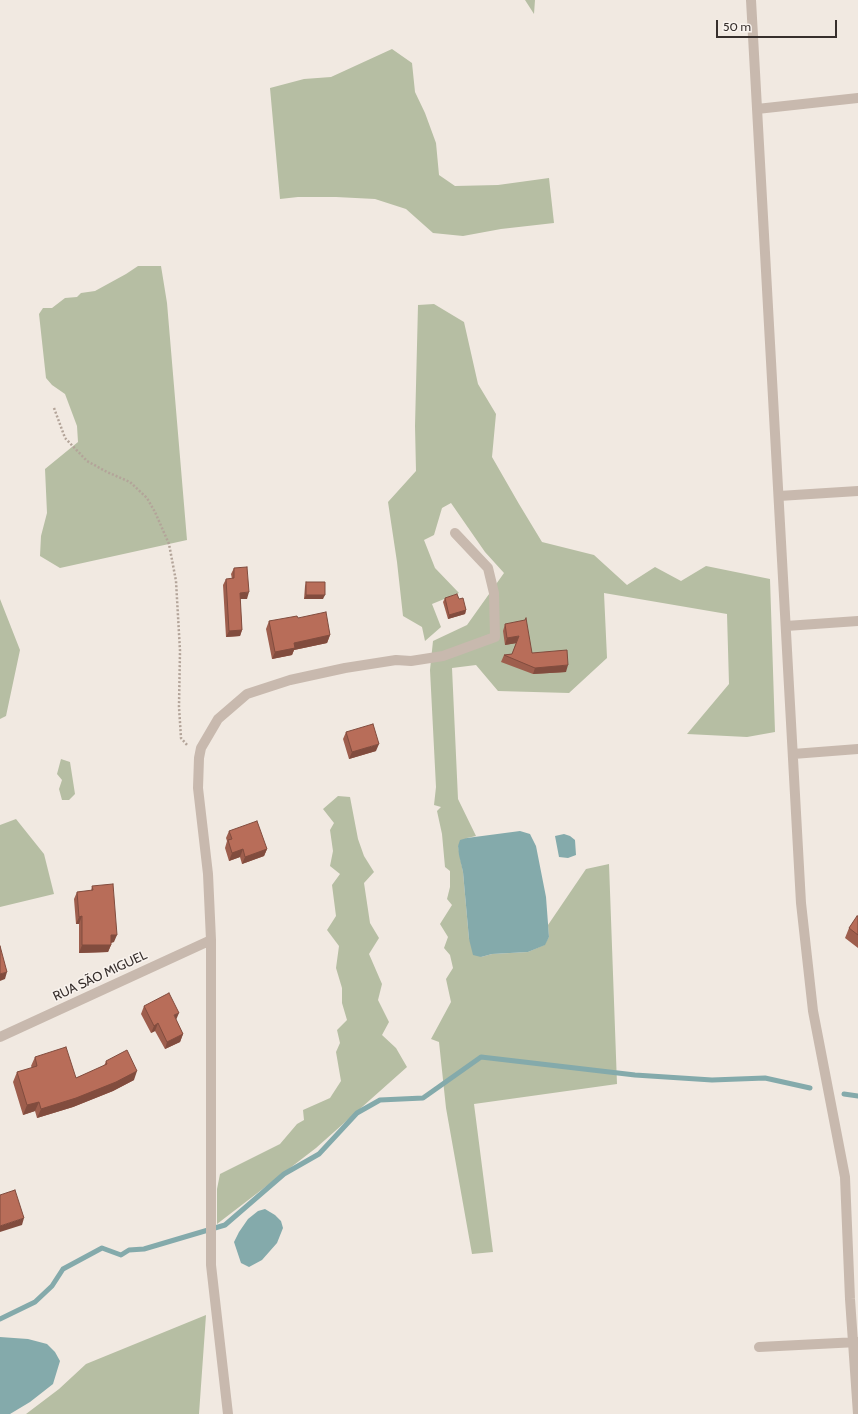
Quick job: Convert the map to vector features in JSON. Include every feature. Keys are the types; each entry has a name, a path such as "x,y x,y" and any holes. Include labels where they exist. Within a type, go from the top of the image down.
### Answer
{"street":[{"path":"751,0 801,903 813,1011 845,1177 856,1342 858,1414"},
{"path":"757,109 858,98"},
{"path":"779,496 858,491"},
{"path":"228,1414 211,1265 211,940 208,874 198,788 199,758 202,748 218,719 247,694 290,680 345,668 396,660 411,661 443,656 495,637 494,593 488,568 455,533"},
{"path":"786,626 858,621"},
{"path":"793,754 858,749"},
{"name":"RUA SÃO MIGUEL","path":"0,1037 211,940"},
{"path":"759,1347 856,1342"}],"path":[{"path":"54,408 65,438 87,461 130,482 147,498 169,544 176,589 180,651 179,707 181,738 199,758"}],"green space":[{"path":"525,0 535,0 534,14"},
{"path":"392,49 412,63 415,92 425,113 436,143 439,175 455,186 498,185 549,178 554,223 501,229 463,236 433,233 406,209 375,199 298,197 280,199 270,88 304,79 331,77"},
{"path":"138,266 161,266 167,303 187,540 60,568 40,556 41,536 47,513 45,469 78,442 77,426 65,394 52,385 46,378 39,314 43,308 52,308 65,298 77,297 81,293 95,291"},
{"path":"434,304 464,322 478,384 496,414 492,457 542,542 594,555 627,585 655,567 681,581 706,566 770,579 775,732 747,737 687,734 729,684 727,614 604,593 607,658 569,693 498,691 476,665 452,668 458,799 476,836 467,838 458,846 463,872 469,939 481,957 492,954 528,952 544,945 549,937 548,925 586,869 609,864 617,1084 474,1104 493,1252 472,1254 446,1108 439,1042 431,1039 451,1002 446,979 453,968 450,955 444,948 448,937 440,924 452,905 447,899 450,887 450,871 445,867 442,834 437,811 441,807 434,805 436,787 430,670 433,641 467,625 504,573 485,552 451,503 442,508 434,535 424,540 435,568 459,593 432,604 441,627 425,641 422,627 403,616 388,502 416,471 415,426 418,305"},
{"path":"0,599 20,650 6,716 0,719"},
{"path":"61,759 70,762 75,794 69,800 62,800 59,789 62,780 57,774"},
{"path":"338,796 350,797 358,839 364,856 374,872 364,883 370,923 379,938 369,954 382,984 378,1000 389,1022 382,1035 396,1048 407,1067 316,1148 217,1224 217,1189 220,1174 280,1144 297,1124 304,1120 303,1110 330,1098 341,1081 336,1052 340,1043 337,1030 347,1020 342,1003 342,988 336,968 339,946 327,930 336,916 332,885 340,874 330,866 333,851 330,830 334,823 323,809"},
{"path":"16,819 44,854 54,894 0,907 0,825"},
{"path":"206,1315 199,1414 26,1414 59,1389 86,1364"}],"water":[{"path":"520,831 530,834 536,846 546,897 549,937 545,945 528,952 492,954 481,957 473,955 469,939 463,872 459,855 458,846 460,840"},
{"path":"564,834 575,840 576,855 568,858 559,857 555,836"},
{"path":"265,1209 281,1221 283,1228 277,1243 262,1260 249,1267 241,1263 234,1242 248,1219 258,1211"},
{"path":"0,1337 28,1339 47,1344 55,1352 60,1361 53,1384 30,1402 10,1414 0,1414"}],"building":[{"path":"247,567 249,592 240,593 242,630 229,631 226,579 234,578 234,568"},
{"path":"306,582 325,582 325,595 306,595"},
{"path":"457,594 459,599 463,598 466,610 449,615 445,598"},
{"path":"326,612 330,635 294,643 295,648 275,652 269,621 297,616 298,618"},
{"path":"526,618 532,653 567,650 568,665 535,668 504,655 512,654 519,636 507,638 505,624 525,620"},
{"path":"373,724 379,744 352,752 346,732"},
{"path":"257,821 267,849 245,857 243,849 232,853 228,840 232,839 229,831"},
{"path":"113,884 117,935 111,935 111,945 82,945 82,916 79,917 77,892 93,890 92,886"},
{"path":"858,916 858,935 849,928"},
{"path":"0,946 7,972 0,974"},
{"path":"169,993 179,1013 174,1015 183,1034 167,1042 158,1023 154,1026 144,1006"},
{"path":"66,1047 76,1078 107,1064 106,1061 127,1050 137,1071 116,1082 76,1098 41,1109 39,1102 27,1105 17,1072 37,1066 35,1057"},
{"path":"15,1190 24,1218 0,1226 0,1195"}],"waterway":[{"path":"0,1319 35,1302 52,1286 63,1269 102,1248 121,1255 129,1250 144,1249 225,1225 284,1174 319,1154 357,1113 380,1100 423,1098 481,1057 635,1075 712,1080 765,1078 810,1088"},
{"path":"844,1094 858,1096"}]}
